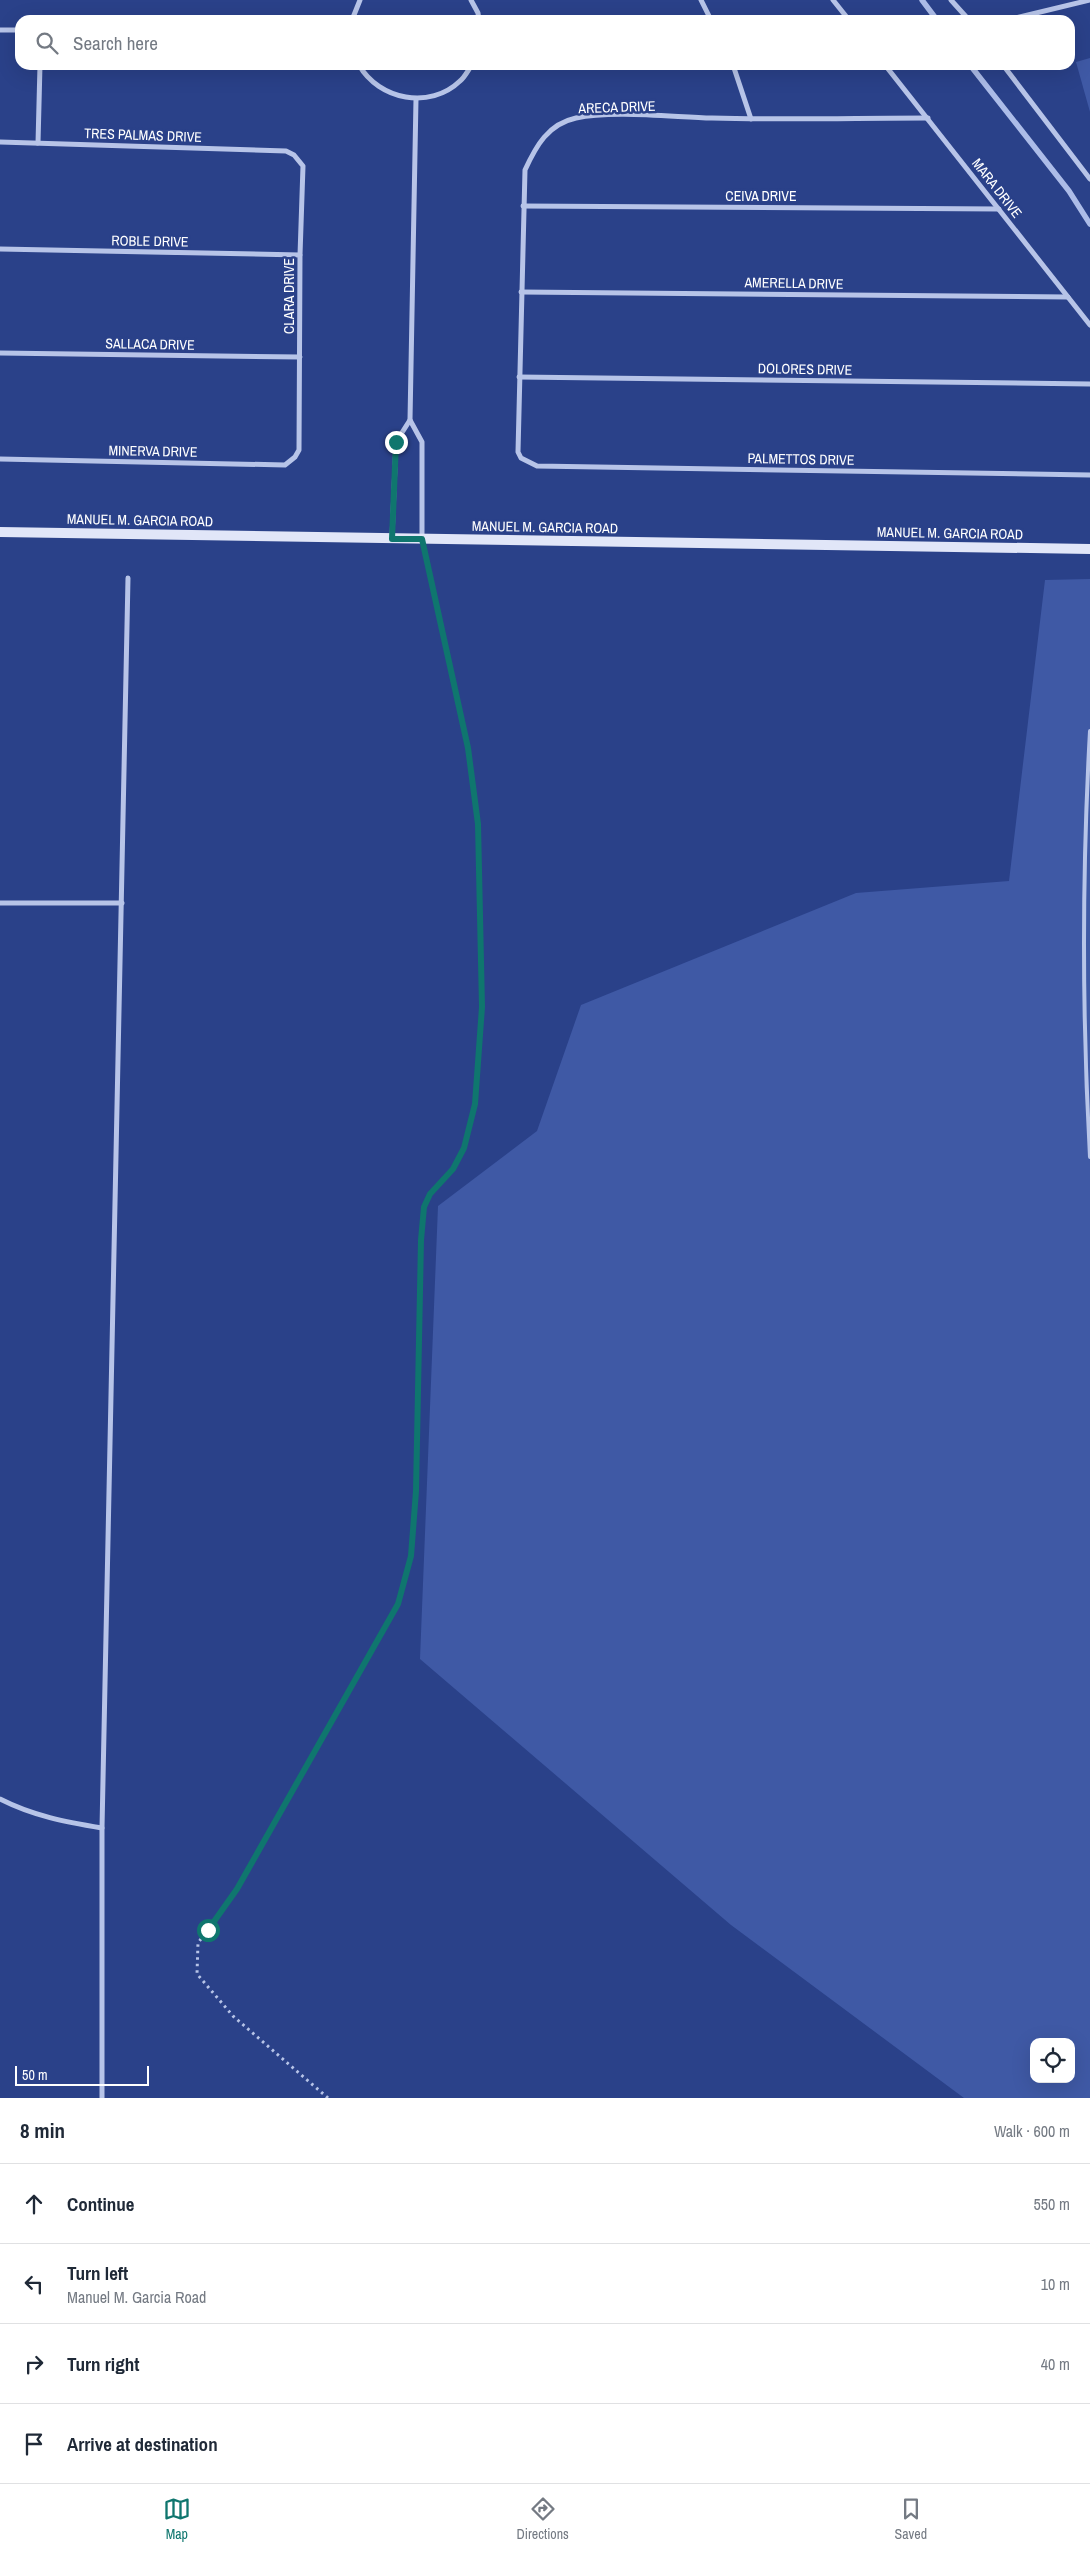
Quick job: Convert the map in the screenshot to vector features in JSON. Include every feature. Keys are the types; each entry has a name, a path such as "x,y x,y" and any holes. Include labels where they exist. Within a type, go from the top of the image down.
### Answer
{"main road":[{"name":"MANUEL M. GARCIA ROAD","path":"0,532 1090,549"}],"street":[{"path":"354,15 360,0"},
{"path":"471,0 478,15"},
{"path":"701,0 708,15"},
{"path":"833,0 845,15"},
{"path":"951,0 964,15"},
{"path":"1028,15 1090,0"},
{"path":"0,30 15,30"},
{"path":"38,142 40,70"},
{"path":"362,70 379,87 397,96 416,99 440,94 460,81 468,70"},
{"path":"734,70 751,119"},
{"name":"MARA DRIVE","path":"889,70 1090,325"},
{"path":"1007,70 1090,179"},
{"path":"416,99 410,420 422,442 422,539"},
{"name":"ARECA DRIVE","path":"518,452 525,170 536,146 552,128 575,118 610,116 751,119 928,118"},
{"name":"TRES PALMAS DRIVE","path":"0,142 286,151"},
{"name":"CLARA DRIVE","path":"286,151 300,159 303,166 300,255 299,450"},
{"name":"CEIVA DRIVE","path":"523,206 999,209"},
{"name":"ROBLE DRIVE","path":"0,249 300,255"},
{"name":"AMERELLA DRIVE","path":"521,292 1068,297"},
{"name":"SALLACA DRIVE","path":"0,353 300,357"},
{"name":"DOLORES DRIVE","path":"519,376 1090,384"},
{"path":"392,539 396,442 410,420"},
{"name":"MINERVA DRIVE","path":"0,459 285,465 295,457 299,450"},
{"name":"PALMETTOS DRIVE","path":"518,452 520,458 537,466 1090,475"},
{"path":"102,2098 102,1828 128,578"},
{"path":"0,903 122,903"},
{"path":"0,1800 22,1810 64,1822 102,1828"}],"lane":[{"path":"1090,731 1083,937 1084,1054 1090,1157"}],"path":[{"path":"328,2098 233,2016 197,1974 198,1943 237,1889 398,1604 411,1556 416,1491 421,1240 424,1207 430,1194 453,1169 464,1148 475,1104 482,1007 478,824 468,748 422,539"}],"shaded area":[{"path":"1090,58 1090,112 1076,62"},
{"path":"1090,579 1090,2098 964,2098 731,1925 420,1659 438,1206 537,1131 581,1005 856,893 1009,881 1045,580"}],"waterway":[{"path":"922,0 933,15"},
{"path":"974,70 1069,191 1090,224"}],"route":[{"path":"208,1930 237,1889 398,1604 411,1556 416,1491 421,1240 424,1207 430,1194 453,1169 464,1148 475,1104 482,1007 478,824 468,748 422,539 392,539 396,442"}]}
